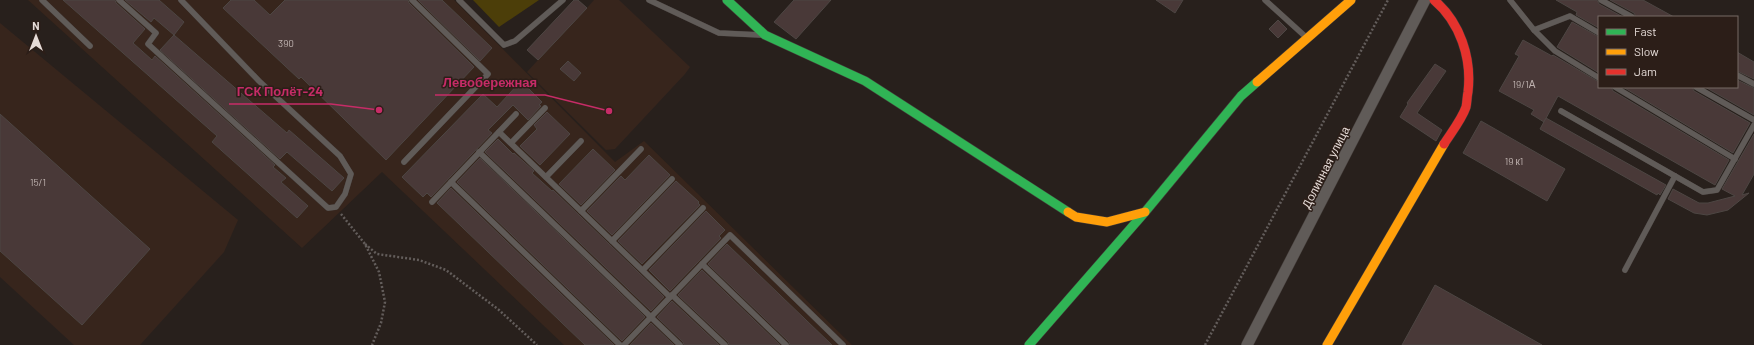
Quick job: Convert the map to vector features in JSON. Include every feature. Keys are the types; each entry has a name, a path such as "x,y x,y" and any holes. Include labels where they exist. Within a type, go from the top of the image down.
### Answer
{"street":[{"path":"727,0 765,35 865,81 1076,217 1107,222 1145,212"},
{"path":"1028,345 1145,212 1241,96 1351,0"},
{"name":"Долинная улица","path":"1247,345 1425,0"},
{"path":"1328,345 1466,107 1469,76 1464,47 1452,21 1440,4 1434,0"}],"lane":[{"path":"42,0 90,46"},
{"path":"118,0 156,33 148,44 328,208 336,207 345,194 351,174 340,156 260,81 181,0"},
{"path":"404,162 488,74 412,0"},
{"path":"459,0 504,45 515,41 563,0"},
{"path":"649,0 719,33 765,35"},
{"path":"1264,0 1308,38"},
{"path":"1510,0 1534,30 1555,52 1598,77"},
{"path":"1602,0 1630,16"},
{"path":"1534,30 1570,16 1598,32"},
{"path":"1738,76 1754,84"},
{"path":"1617,88 1735,159"},
{"path":"1698,88 1754,120"},
{"path":"511,144 545,108"},
{"path":"1561,111 1703,192 1717,190 1754,126"},
{"path":"432,202 516,114"},
{"path":"499,132 612,241 725,345"},
{"path":"546,177 581,141"},
{"path":"581,211 641,149"},
{"path":"479,152 680,345"},
{"path":"1625,270 1675,176"},
{"path":"612,241 672,179"},
{"path":"451,182 620,345"},
{"path":"643,270 703,208"},
{"path":"624,345 730,235 843,345"},
{"path":"702,264 786,345"}],"path":[{"path":"1205,345 1388,0"},
{"path":"336,207 365,244 379,272 385,302 381,323 372,345"},
{"path":"365,244 377,254 419,260 446,270 499,310 537,345"}],"shaded area":[{"path":"28,0 454,0 615,162 644,141 852,345 564,345 382,172 302,248"},
{"path":"473,0 539,0 499,27"},
{"path":"574,0 578,0 587,8 594,0 619,0 690,67 615,149 606,150 527,72 538,60 527,50"},
{"path":"0,23 238,220 224,252 140,345 74,345 0,277"}],"building":[{"path":"63,0 115,0 116,3 145,29 133,43 152,60 155,56 275,165 273,167 286,178 281,182 308,206 297,218 212,142 217,136"},
{"path":"125,0 159,0 184,22 174,35 154,18 151,22"},
{"path":"231,0 254,0 270,15 285,0 408,0 409,3 474,67 386,160 301,77 299,79 223,8"},
{"path":"418,0 442,0 492,48 480,61"},
{"path":"574,0 578,0 587,8 538,60 527,50"},
{"path":"794,0 831,0 796,39 774,22"},
{"path":"1156,0 1183,0 1175,13"},
{"path":"1556,0 1597,0 1599,4 1621,16 1598,16 1598,27 1576,15 1577,12"},
{"path":"1610,0 1643,0 1672,16 1636,16 1634,13"},
{"path":"1278,20 1287,29 1278,38 1269,29"},
{"path":"1572,22 1598,36 1598,72 1557,47"},
{"path":"174,35 287,133 289,130 344,178 332,191 287,152 280,159 160,50"},
{"path":"1523,40 1552,56 1553,55 1598,81 1598,88 1612,88 1613,91 1729,160 1715,185 1558,96 1544,122 1531,114 1534,110 1499,91 1519,56 1515,54"},
{"path":"1738,53 1754,62 1754,79 1738,71"},
{"path":"568,61 581,73 574,81 560,69"},
{"path":"1435,64 1446,71 1417,113 1442,130 1436,141 1400,117 1408,104 1407,103"},
{"path":"1738,80 1754,88 1754,115 1707,88 1738,88"},
{"path":"521,81 542,102 539,105 541,106 528,120 513,105 488,130 492,133 431,197 427,193 423,197 402,177 483,94 497,107"},
{"path":"1625,88 1692,88 1694,91 1750,123 1733,153"},
{"path":"547,112 570,134 540,165 520,146 537,129 534,125"},
{"path":"0,114 150,249 82,325 0,251"},
{"path":"1546,118 1666,185 1660,195 1658,193 1657,195 1540,129"},
{"path":"1481,121 1565,169 1547,201 1463,153"},
{"path":"1754,134 1754,174 1742,195 1749,193 1728,210 1707,215 1694,213 1668,199 1673,189 1699,203 1708,203 1735,196 1722,189"},
{"path":"498,139 513,154 514,153 534,171 532,173 552,191 553,190 664,297 651,311 485,152"},
{"path":"593,149 615,170 581,205 559,184"},
{"path":"649,155 670,175 612,235 587,211 621,176 625,180"},
{"path":"480,158 645,317 622,341 457,182"},
{"path":"676,181 699,202 698,203 700,205 642,264 618,241"},
{"path":"451,188 614,345 585,345 437,203"},
{"path":"706,211 725,230 719,236 721,238 670,291 649,270"},
{"path":"727,244 832,345 790,345 789,342 708,264"},
{"path":"702,270 780,345 729,345 728,342 678,295"},
{"path":"1435,285 1542,345 1402,345"},
{"path":"672,301 719,345 684,345 683,342 657,317"},
{"path":"651,323 674,345 630,345"}],"traffic: fast":[{"path":"727,0 765,35 865,81 1068,212"},
{"path":"1029,345 1145,212 1241,96 1257,82"}],"traffic: slow":[{"path":"1257,82 1351,0"},
{"path":"1327,345 1444,144"},
{"path":"1068,212 1076,217 1107,222 1145,212"}],"traffic: jam":[{"path":"1434,0 1451,19 1457,30 1466,54 1469,79 1466,107 1444,144"}],"place":[{"name":"ГСК Полёт-24","path":"379,110"},
{"name":"Левобережная","path":"609,111"}]}
